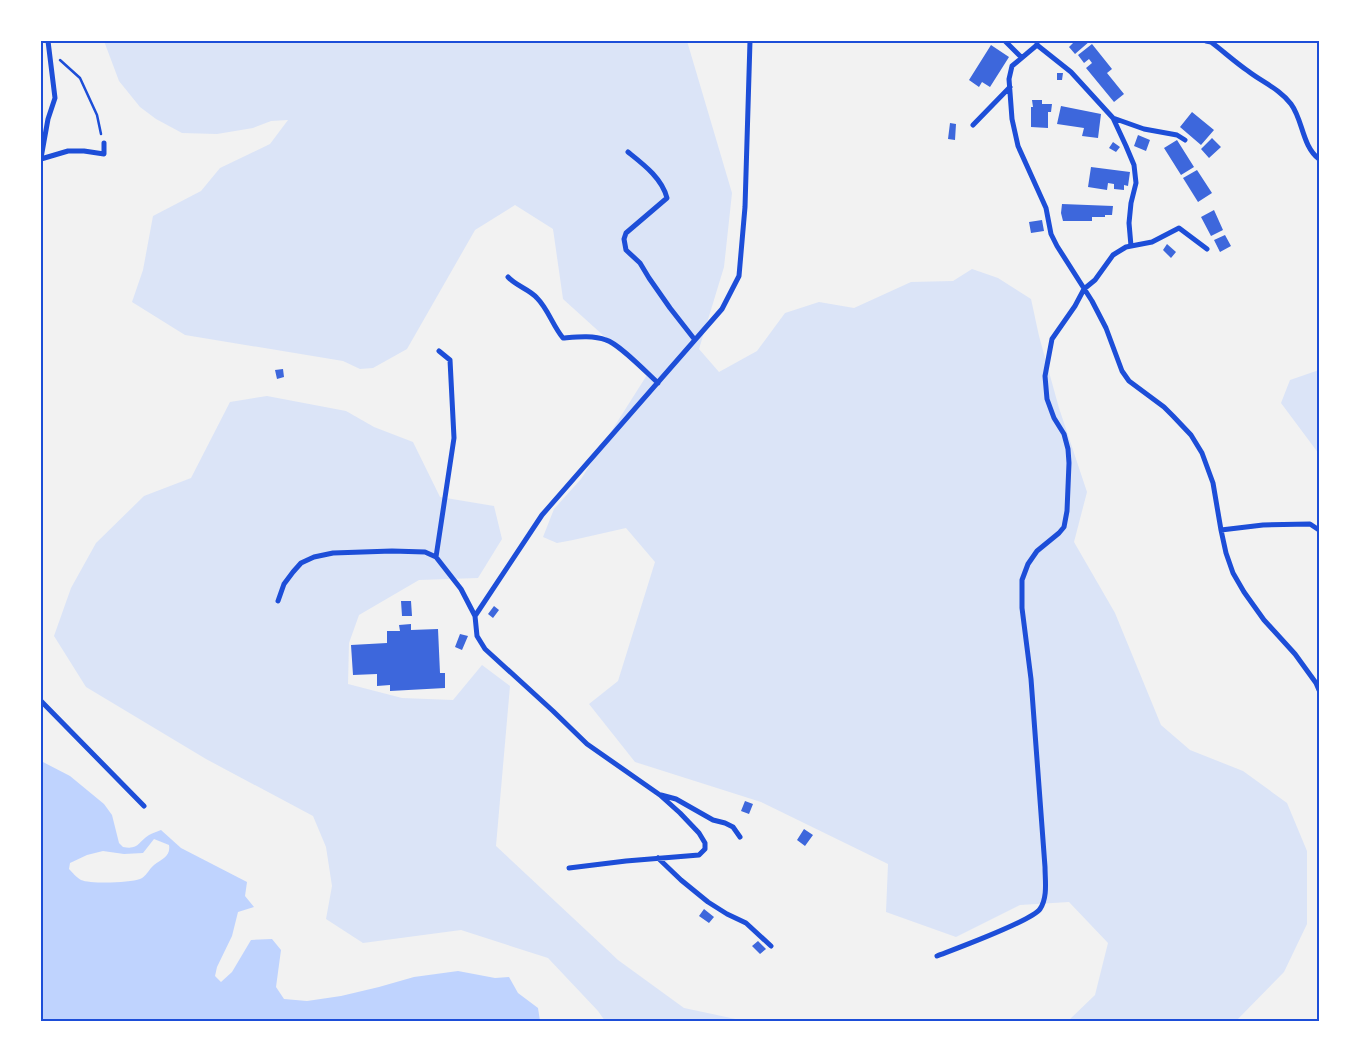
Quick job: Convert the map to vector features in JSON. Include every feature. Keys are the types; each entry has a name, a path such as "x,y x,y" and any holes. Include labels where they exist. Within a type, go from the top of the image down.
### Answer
{"street":[{"path":"48,41 54,98 44,122 41,159 68,151 104,154 104,143"},
{"path":"475,616 542,515 722,309 739,276 745,207 750,41"},
{"path":"1005,41 1021,57"},
{"path":"1206,41 1211,42 1249,72 1272,86 1290,102 1298,114 1308,145 1319,159"},
{"path":"1131,246 1129,223 1136,183 1134,165 1113,118 1071,72 1037,43 1012,66 1010,79 1012,119 1018,146 1046,208 1051,234 1106,328 1122,371 1129,381 1174,416 1191,435 1202,453 1213,483 1221,530 1233,573 1264,620 1295,654 1319,690"},
{"path":"973,125 1010,87"},
{"path":"1113,118 1144,129 1177,135 1185,140"},
{"path":"628,152 657,179 665,190 667,198 626,233 624,239 626,250 640,262 670,308 695,340"},
{"path":"937,956 1027,919 1040,910 1045,895 1046,867 1031,679 1022,608 1022,580 1028,564 1037,551 1064,527 1068,511 1068,450 1064,434 1054,418 1047,399 1045,376 1052,339 1084,289 1095,280 1113,255 1126,247 1152,242 1179,228 1207,249"},
{"path":"508,277 514,284 536,296 544,306 556,330 563,338 584,337 607,340 625,353 658,383"},
{"path":"436,557 454,438 450,360 439,351"},
{"path":"1221,530 1263,525 1310,524 1319,530"},
{"path":"278,602 284,584 293,572 301,563 314,557 333,553 392,551 425,552 436,557 461,589 475,616 477,636 485,649 553,710 587,744 660,795 680,813 705,843 705,849 700,855 569,868"},
{"path":"41,701 144,806"},
{"path":"660,795 676,799 713,820 724,822 733,827 740,837"},
{"path":"658,858 708,902 746,923 772,946"}],"path":[{"path":"48,48 80,78 97,115 104,143"}],"shaded area":[{"path":"104,41 687,41 732,193 724,267 699,349 719,372 757,351 785,313 819,302 854,308 911,282 953,281 972,269 998,278 1031,299 1059,408 1087,492 1074,542 1115,613 1161,725 1190,750 1243,771 1287,803 1307,851 1307,924 1284,972 1236,1021 1068,1021 1095,995 1108,943 1069,902 1020,905 956,937 886,912 888,864 761,802 635,762 589,704 618,681 655,562 626,528 557,543 543,537 554,509 581,479 647,375 563,299 553,229 515,205 475,230 407,349 373,368 360,369 343,361 185,335 132,302 143,270 153,216 201,191 220,168 270,144 288,120 271,121 253,128 217,134 182,133 156,119 140,107 119,81"},
{"path":"1319,370 1319,454 1281,403 1290,380"},
{"path":"267,396 346,411 374,427 413,442 440,497 494,506 502,539 478,578 419,580 359,615 349,643 348,684 402,698 453,700 482,665 510,686 496,846 618,960 684,1008 745,1021 605,1021 598,1011 548,958 461,930 363,943 326,919 332,886 326,847 313,816 206,759 86,687 54,636 71,588 96,543 144,496 191,478 230,402"}],"water":[{"path":"41,761 70,776 104,804 112,815 119,843 123,847 135,846 149,835 161,830 181,848 247,882 245,896 254,907 238,912 232,936 217,967 215,976 221,982 232,972 251,940 272,939 281,950 276,987 284,999 307,1001 341,996 414,977 458,971 495,978 509,977 518,993 538,1008 540,1021 41,1021","holes":["154,839 169,845 169,852 165,857 140,879 93,882 79,879 69,869 70,863 87,855 103,851 124,854 143,853"]}],"building":[{"path":"1075,41 1090,41 1075,54 1069,47"},
{"path":"1092,44 1112,69 1107,73 1124,94 1114,102 1086,68 1092,63 1089,59 1084,63 1078,55"},
{"path":"991,45 1009,57 990,87 982,82 979,87 969,80"},
{"path":"1057,73 1063,73 1062,80 1057,80"},
{"path":"1032,100 1042,100 1042,104 1052,104 1051,112 1048,112 1048,128 1031,127"},
{"path":"1061,106 1101,114 1098,138 1082,136 1084,128 1057,124"},
{"path":"1192,112 1214,130 1201,145 1180,127"},
{"path":"950,123 956,124 955,140 948,139"},
{"path":"1138,135 1150,140 1146,151 1134,146"},
{"path":"1212,138 1221,147 1209,158 1201,149"},
{"path":"1177,140 1194,167 1181,175 1164,148"},
{"path":"1113,142 1120,147 1116,152 1109,148"},
{"path":"1091,167 1130,172 1128,186 1124,185 1124,190 1114,189 1114,184 1108,183 1107,190 1088,187"},
{"path":"1197,170 1212,193 1198,202 1183,178"},
{"path":"1062,204 1113,206 1112,215 1092,217 1092,221 1063,221 1061,213"},
{"path":"1214,210 1223,230 1211,236 1201,217"},
{"path":"1042,220 1044,231 1031,233 1029,222"},
{"path":"1225,235 1231,246 1220,252 1214,240"},
{"path":"1167,244 1176,252 1171,258 1163,250"},
{"path":"283,369 284,377 277,379 275,370"},
{"path":"401,601 411,601 412,616 402,616"},
{"path":"494,606 499,610 493,618 488,614"},
{"path":"411,624 411,630 438,629 440,673 445,673 445,688 390,691 390,685 377,686 377,674 353,675 351,645 387,643 387,631 400,631 399,625"},
{"path":"460,634 468,636 462,650 455,647"},
{"path":"745,801 753,804 749,814 741,811"},
{"path":"804,829 813,835 805,846 797,840"},
{"path":"704,909 714,917 709,923 699,916"},
{"path":"758,941 766,949 760,954 752,946"}]}
